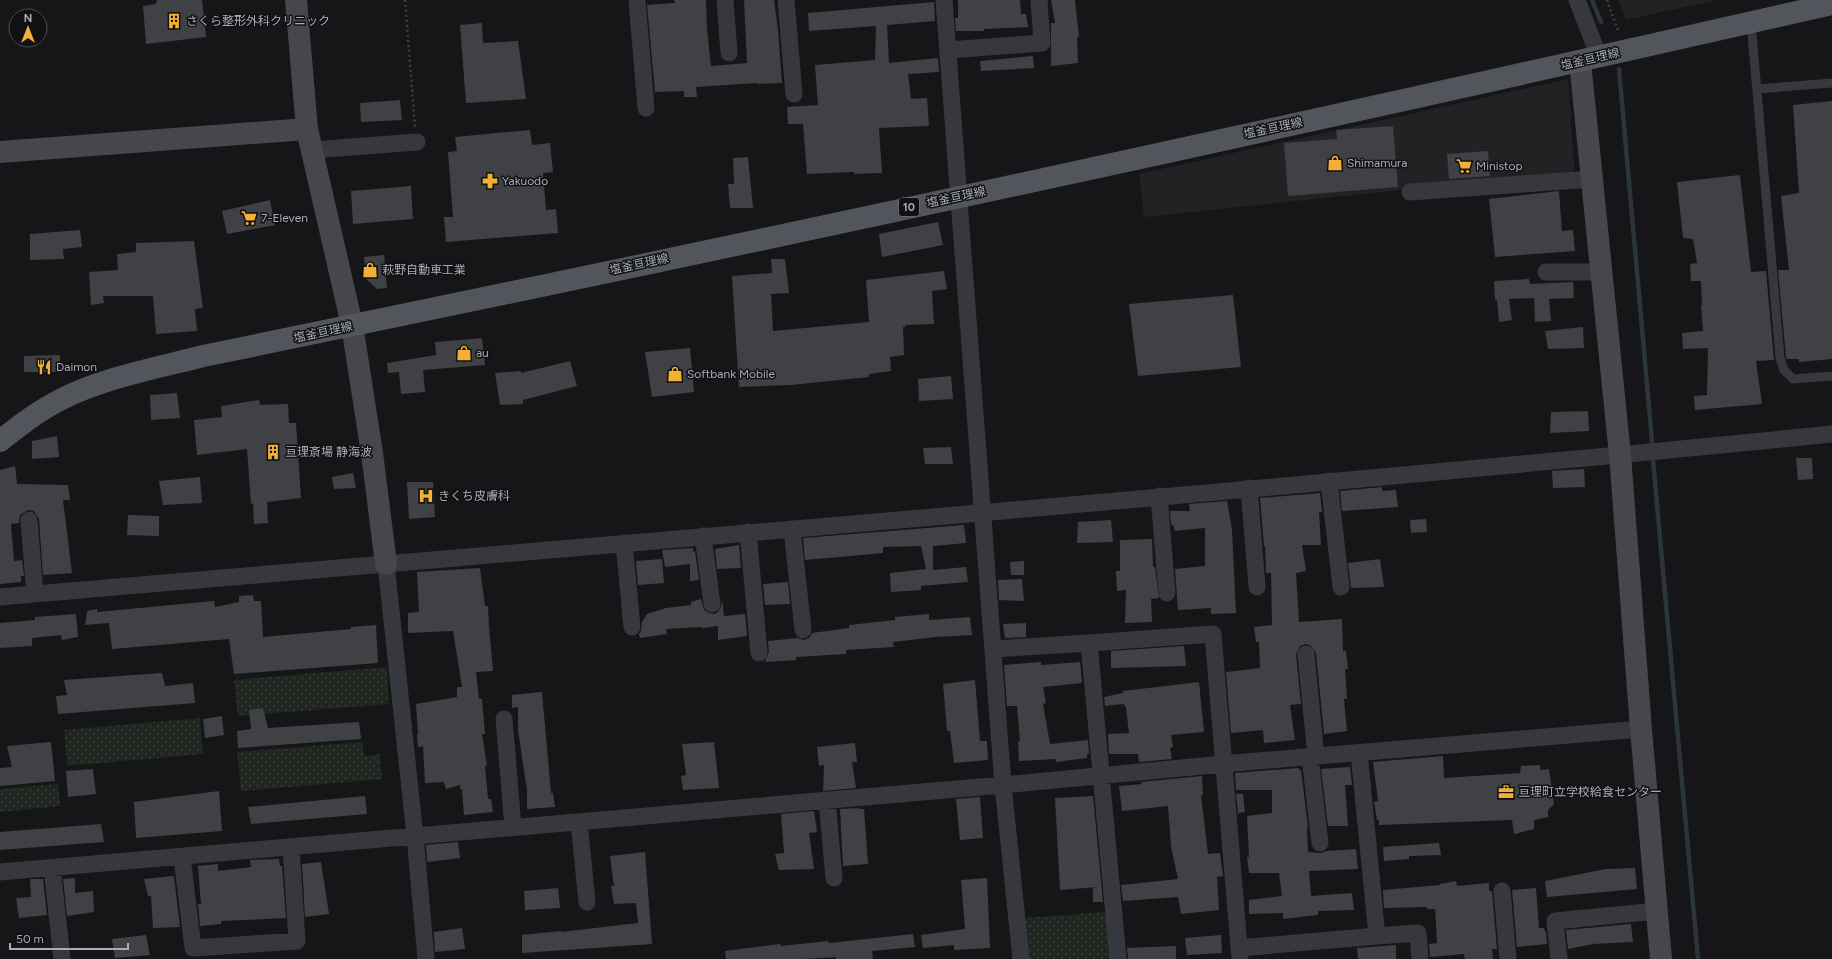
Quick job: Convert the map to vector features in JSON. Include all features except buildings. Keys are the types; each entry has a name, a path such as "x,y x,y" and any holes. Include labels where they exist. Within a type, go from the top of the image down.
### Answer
{"main road":[{"name":"塩釜亘理線","path":"0,441 27,419 61,399 94,386 147,370 203,356 352,326 960,197 1589,60 1832,4"}],"street":[{"path":"296,0 307,129 352,326 372,453 386,564 415,836 426,959"},
{"path":"637,0 646,108"},
{"path":"725,0 729,54"},
{"path":"786,0 794,94"},
{"path":"944,0 1003,785 1021,959"},
{"path":"948,50 1042,43 1039,0"},
{"path":"1577,0 1589,60 1592,179 1620,455 1641,730 1661,959"},
{"path":"0,152 307,129"},
{"path":"312,150 417,142"},
{"path":"1410,192 1592,179"},
{"path":"1546,272 1601,272"},
{"path":"0,597 983,512 1620,455 1832,434"},
{"path":"1329,481 1341,587"},
{"path":"1249,488 1257,587"},
{"path":"1159,496 1167,593"},
{"path":"28,520 35,594"},
{"path":"792,528 803,630"},
{"path":"748,532 758,653"},
{"path":"703,536 712,604"},
{"path":"624,543 632,627"},
{"path":"993,649 1213,634 1240,953 1377,936 1418,933 1420,959"},
{"path":"1089,643 1100,776 1118,959"},
{"path":"1306,654 1320,843"},
{"path":"504,719 513,827"},
{"path":"0,872 1003,785 1223,764 1641,730"},
{"path":"1359,753 1377,936"},
{"path":"827,800 834,878"},
{"path":"579,822 587,902"},
{"path":"182,856 193,948 297,941 291,847"},
{"path":"52,868 62,959"},
{"path":"1502,891 1508,959"},
{"path":"1559,959 1555,921 1657,911"}],"lane":[{"path":"1751,22 1780,358 1784,370 1794,379 1832,376"},
{"path":"1757,89 1832,82"}],"path":[{"path":"405,0 417,142"},
{"path":"1607,0 1626,51"}],"shaded area":[{"path":"1619,0 1717,0 1626,20"},
{"path":"1568,79 1575,175 1401,190 1144,217 1139,174"},
{"path":"387,667 389,704 238,716 234,680"},
{"path":"200,718 203,754 67,766 64,730"},
{"path":"362,742 364,756 380,754 382,779 241,791 237,752"},
{"path":"58,784 60,806 0,812 0,789"},
{"path":"1107,912 1111,959 1028,959 1025,918"}],"waterway":[{"path":"1592,0 1601,22"},
{"path":"1619,69 1652,441"},
{"path":"1653,460 1698,959"}],"place":[{"name":"さくら整形外科クリニック","path":"174,21"},
{"name":"Shimamura","path":"1335,163"},
{"name":"Ministop","path":"1464,166"},
{"name":"Yakuodo","path":"490,181"},
{"name":"7-Eleven","path":"249,218"},
{"name":"萩野自動車工業","path":"370,270"},
{"name":"au","path":"464,353"},
{"name":"Daimon","path":"44,367"},
{"name":"Softbank Mobile","path":"675,374"},
{"name":"亘理斎場 静海波","path":"273,452"},
{"name":"きくち皮膚科","path":"426,496"},
{"name":"亘理町立学校給食センター","path":"1506,792"}]}
